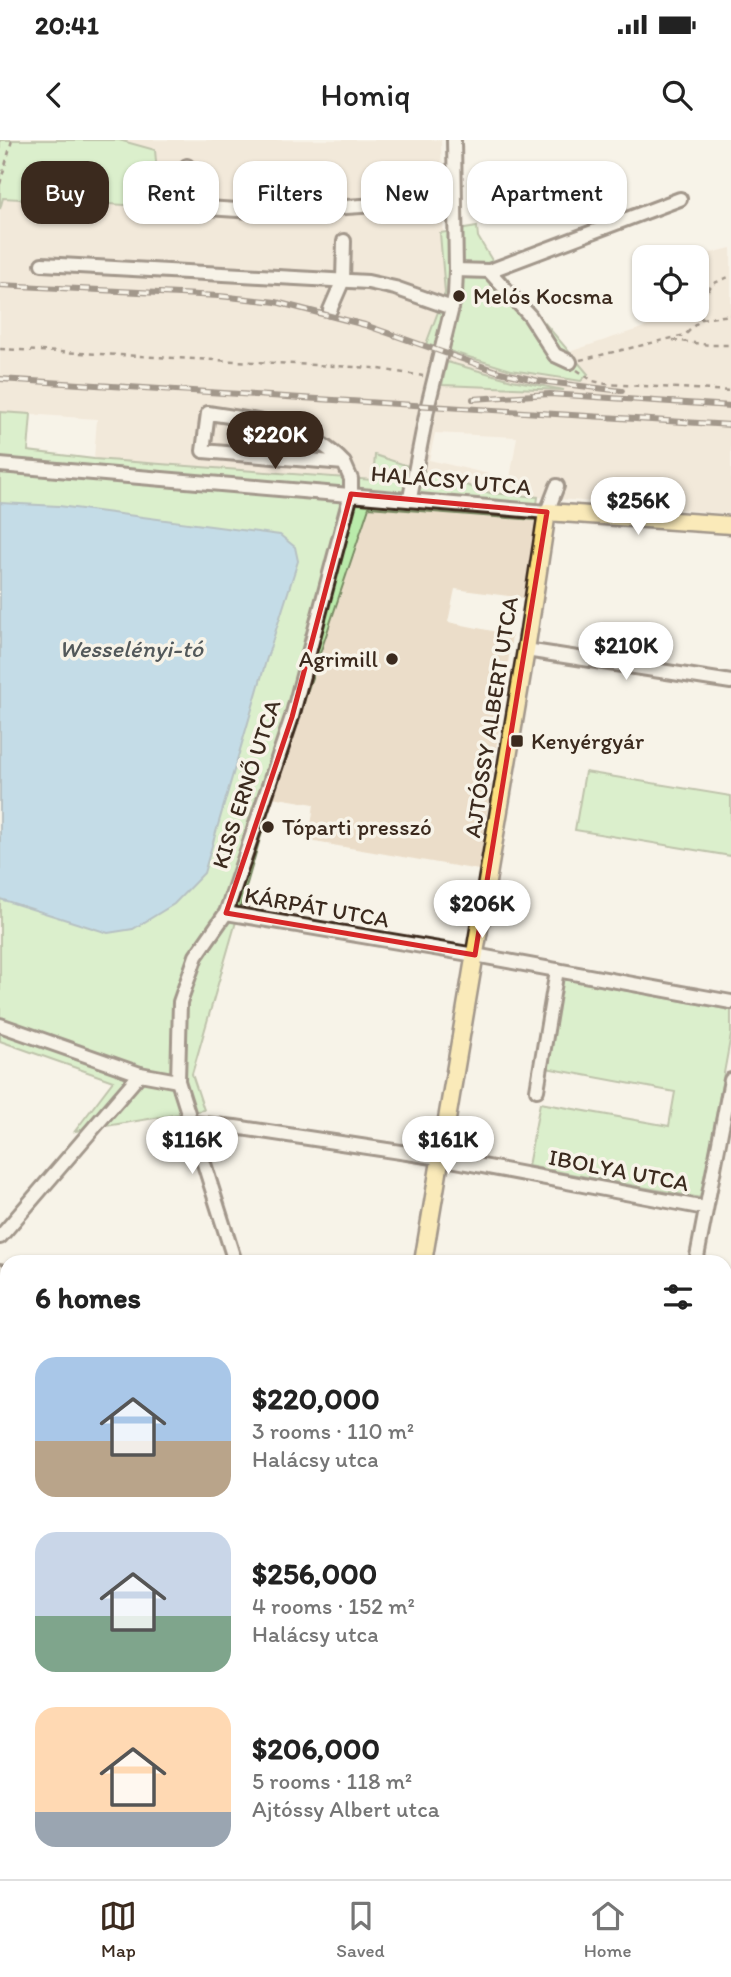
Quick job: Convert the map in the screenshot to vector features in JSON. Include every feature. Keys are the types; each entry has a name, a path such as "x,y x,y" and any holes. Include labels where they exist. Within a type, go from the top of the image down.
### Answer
{"main road":[{"name":"HALÁCSY UTCA","path":"547,512 731,525"},
{"name":"AJTÓSSY ALBERT UTCA","path":"423,1255 547,512"}],"street":[{"path":"410,498 434,379 452,308 456,270 454,140"},
{"path":"456,270 489,271 680,199"},
{"path":"219,209 269,212 454,200"},
{"path":"330,310 343,281 344,241"},
{"path":"42,264 343,281 395,288 452,308"},
{"path":"489,271 530,316 555,355 570,362"},
{"path":"344,463 204,451 208,413 281,427 313,438 332,450 344,463 351,480 351,494"},
{"name":"HALÁCSY UTCA","path":"0,465 410,498 547,512"},
{"path":"547,512 557,486"},
{"name":"KISS ERNŐ UTCA","path":"178,1080 180,1002 196,956 226,913 292,717 351,494"},
{"path":"526,650 731,682"},
{"name":"KÁRPÁT UTCA","path":"226,913 731,1002"},
{"path":"537,1090 557,970"},
{"path":"0,1025 139,1074 178,1080 234,1255"},
{"path":"0,1237 139,1074"},
{"path":"696,1255 731,1080"},
{"name":"IBOLYA UTCA","path":"193,1123 235,1126 440,1158 705,1208"}],"path":[{"path":"0,184 12,140"},
{"path":"709,289 712,284 731,276"},
{"path":"709,318 731,315"},
{"path":"698,322 685,335 669,340 570,362 579,373 606,384 731,391"},
{"path":"669,340 731,345"},
{"path":"0,349 373,368 434,379"}],"highlighted area":[{"path":"351,494 547,512 475,955 226,913 292,717"}],"shaded area":[{"path":"119,140 441,140 442,161 361,161 361,224 443,224 445,293 426,344 484,363 545,377 588,373 569,352 660,322 709,322 709,254 731,248 731,514 490,493 376,456 374,480 94,459 97,419 0,412 0,209 3,198 21,199 21,224 109,224 109,204 123,205 123,224 219,224 219,161 156,161 155,150","holes":["447,362 543,387 442,385","435,433 517,437 510,479 429,460"]},
{"path":"370,507 535,520 524,598 455,589 448,622 512,635 479,870 309,841 314,804 272,797"}],"green space":[{"path":"0,140 119,140 155,150 156,161 123,161 123,205 109,204 109,161 21,161 21,199 3,198 0,209"},
{"path":"477,227 478,237 493,262 588,374 581,381 511,370 426,344 445,293 440,233"},
{"path":"447,362 512,380 564,390 442,385"},
{"path":"0,412 31,414 28,451 94,459 373,480 375,455 490,493 538,497 535,520 369,507 272,797 192,1074 204,1110 75,1131 113,1081 0,1041"},
{"path":"585,772 731,796 731,856 575,830"},
{"path":"563,979 731,1010 731,1035 701,1198 528,1166 540,1103 669,1126 675,1092 546,1068"}],"water":[{"name":"Wesselényi-tó","path":"0,503 59,506 280,535 295,547 298,561 204,873 174,904 133,929 108,933 0,899"}],"railway":[{"path":"0,285 219,296 276,302 365,325 496,371 539,381 622,391"},
{"path":"0,379 731,425"},
{"path":"473,399 550,394 731,406"}],"place":[{"name":"Melós Kocsma","path":"459,296"},
{"name":"Agrimill","path":"392,659"},
{"name":"Kenyérgyár","path":"517,741"},
{"name":"Tóparti presszó","path":"268,827"}]}
